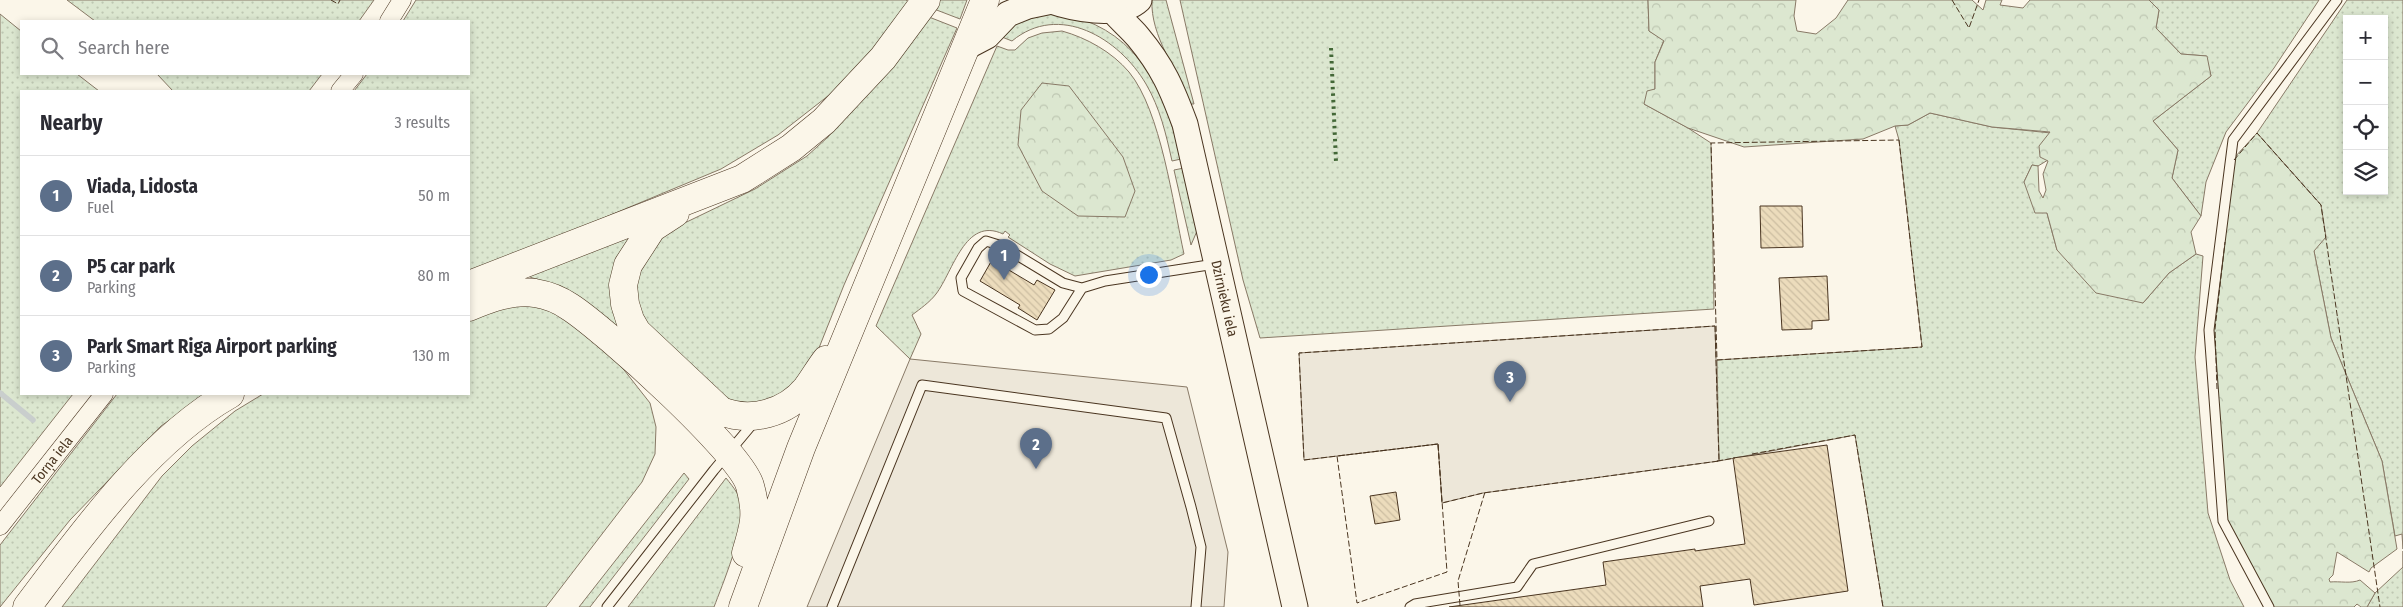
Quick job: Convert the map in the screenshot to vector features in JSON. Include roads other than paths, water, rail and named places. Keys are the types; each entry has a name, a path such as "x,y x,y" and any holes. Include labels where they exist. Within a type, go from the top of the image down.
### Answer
{"main road":[{"path":"470,285 742,179 791,148 824,121 882,58 926,0"},
{"path":"743,607 801,448 968,46 985,0"},
{"path":"708,191 652,228 628,265 624,285 625,304 630,320 637,332 723,416 759,416 786,406 805,390 852,326"},
{"path":"470,307 498,296 522,292 554,298 571,307 610,338 728,446 750,486 756,520 729,607"},
{"path":"27,606 73,548 153,454 194,418 228,395"}],"street":[{"path":"390,20 402,0"},
{"path":"968,46 987,36 1008,14 1028,6 1050,1 1087,10 1110,3 1134,5 1139,0"},
{"name":"Dzirnieku iela","path":"1110,3 1146,46 1170,82 1185,124 1295,607"},
{"path":"341,90 353,75"},
{"name":"Torņa iela","path":"0,526 103,395"}],"lane":[{"path":"2269,607 2223,521 2209,330 2234,140 2337,0"},
{"path":"1082,288 1063,318 1050,329 1035,330 963,291 961,278 978,248 986,241 1002,246 1063,283 1082,288 1105,281 1216,264"},
{"path":"832,607 922,385 1166,418 1192,507 1201,547 1196,607"},
{"path":"607,607 728,446 759,416"},
{"path":"1410,607 1415,604 1517,587 1533,564 1709,521"}],"waterway":[{"path":"0,393 33,420"}],"place":[{"name":"Viada, Lidosta","path":"1004,280"},
{"name":"Park Smart Riga Airport parking","path":"1510,402"},
{"name":"P5 car park","path":"1036,469"}]}
